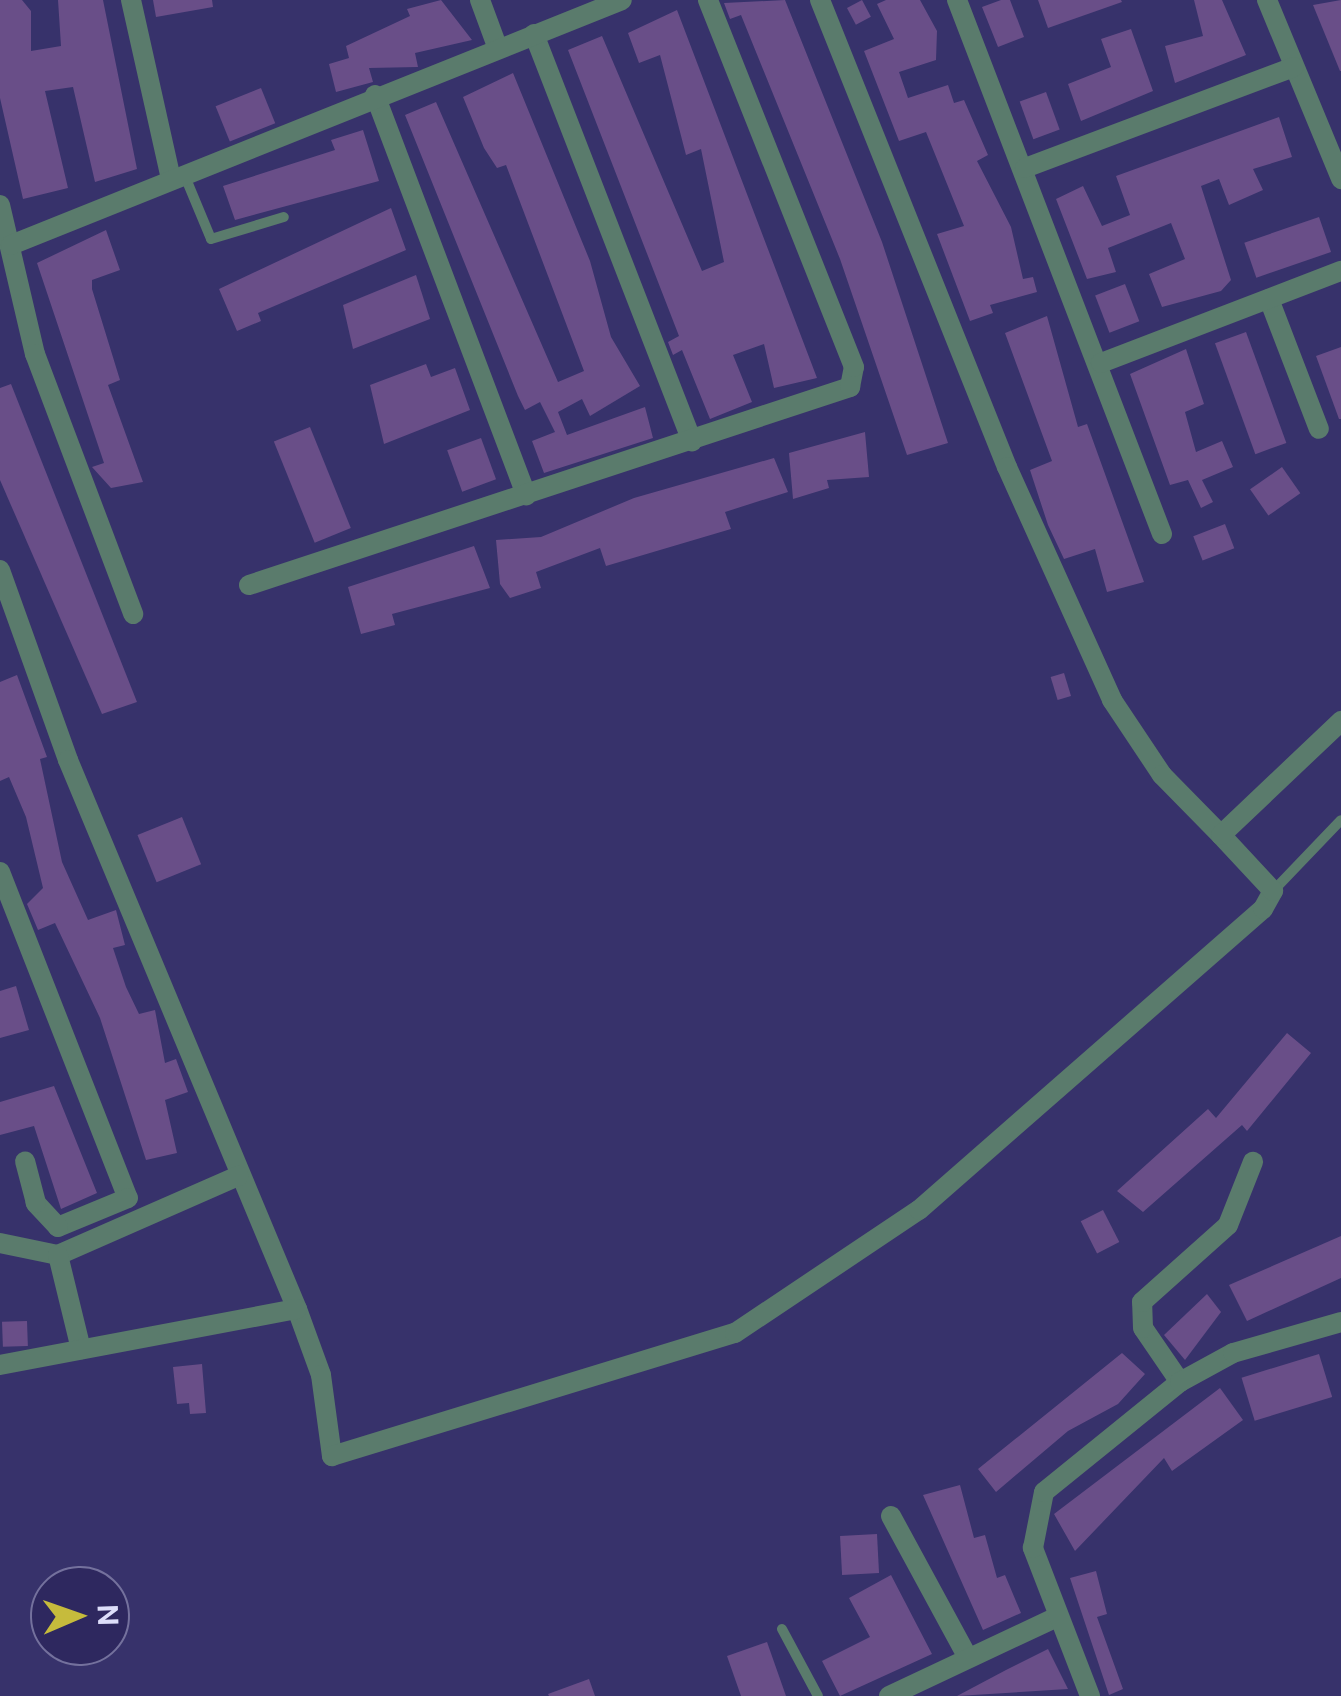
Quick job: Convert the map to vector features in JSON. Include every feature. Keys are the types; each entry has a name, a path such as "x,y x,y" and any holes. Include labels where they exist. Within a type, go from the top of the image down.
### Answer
{"street":[{"path":"131,0 178,176"},
{"path":"480,0 498,49"},
{"path":"10,245 375,95 622,0"},
{"path":"249,585 839,395 855,379 708,0"},
{"path":"0,570 238,1176 297,1309 321,1375 332,1456 735,1334 971,1171 1168,1001 1273,891 1162,775 1112,700 1007,467 820,0"},
{"path":"957,0 1101,363 1162,534"},
{"path":"1267,0 1339,166"},
{"path":"534,34 692,441"},
{"path":"1024,168 1294,67"},
{"path":"375,95 526,494"},
{"path":"0,205 36,354 132,614"},
{"path":"1101,363 1341,271"},
{"path":"1270,299 1320,429"},
{"path":"1220,835 1341,720"},
{"path":"0,872 128,1198 58,1227 36,1203 25,1161"},
{"path":"1180,1382 1143,1328 1142,1302 1228,1225 1253,1162"},
{"path":"0,1243 58,1255 238,1176"},
{"path":"58,1255 81,1350"},
{"path":"0,1366 297,1309"},
{"path":"1090,1696 1055,1618 1033,1548 1035,1506 1180,1382 1232,1353 1341,1322"},
{"path":"891,1516 967,1656"},
{"path":"889,1696 967,1656 1055,1618"}],"lane":[{"path":"178,176 211,239 284,217"},
{"path":"1273,891 1341,820"},
{"path":"782,1630 818,1696"}],"building":[{"path":"0,0 22,0 31,11 31,51 61,46 58,0 103,0 137,169 95,182 73,87 45,91 68,188 23,199 0,98"},
{"path":"153,0 212,0 213,7 156,17"},
{"path":"441,0 472,40 415,53 418,67 369,68 373,82 336,92 329,64 349,58 346,46 410,16 407,9"},
{"path":"785,0 882,242 948,443 907,455 840,259 741,15 730,19 724,3"},
{"path":"862,0 871,17 856,25 847,8"},
{"path":"886,0 920,0 937,31 936,60 899,72 908,98 948,85 954,103 964,100 988,155 977,161 1011,227 1023,279 1033,277 1037,292 990,305 993,313 970,321 937,234 964,226 926,132 899,141 864,51 894,39 877,4"},
{"path":"1010,0 1024,37 998,47 982,7"},
{"path":"1038,0 1121,0 1122,2 1048,28"},
{"path":"1194,0 1222,0 1246,55 1175,83 1165,46 1203,36"},
{"path":"1341,0 1341,71 1340,71 1313,5"},
{"path":"677,10 817,378 774,388 764,344 733,355 752,402 710,419 682,350 673,355 668,342 679,336 568,50 602,36 702,271 724,262 701,149 686,155 660,55 639,63 628,33"},
{"path":"1131,29 1153,91 1081,121 1068,84 1111,67 1101,39"},
{"path":"513,73 590,261 611,337 640,386 590,416 582,399 558,412 567,435 645,407 653,438 544,473 532,441 555,432 540,402 525,410 518,396 405,115 436,102 558,382 584,371 506,165 497,168 484,148 463,97"},
{"path":"261,88 275,123 230,142 216,106"},
{"path":"1046,92 1060,130 1033,139 1020,102"},
{"path":"1279,117 1292,157 1253,169 1263,190 1229,205 1219,179 1201,186 1231,280 1221,291 1162,307 1149,274 1185,259 1171,223 1108,248 1116,272 1087,279 1056,199 1083,186 1102,226 1130,215 1116,176"},
{"path":"363,130 379,181 235,220 223,186 335,150 331,140"},
{"path":"391,208 406,250 258,313 261,321 237,331 219,289"},
{"path":"1319,217 1331,252 1256,278 1244,243"},
{"path":"106,230 120,270 92,280 92,289 120,380 108,385 143,482 111,488 92,467 104,463 37,263"},
{"path":"416,275 430,319 353,349 343,305"},
{"path":"1125,284 1139,321 1109,333 1095,295"},
{"path":"1047,316 1078,427 1087,424 1144,582 1107,592 1095,549 1064,559 1048,525 1030,470 1052,461 1005,333"},
{"path":"1246,332 1286,443 1255,454 1215,343"},
{"path":"1341,347 1341,419 1339,419 1316,356"},
{"path":"1186,349 1204,404 1185,412 1196,452 1222,441 1233,467 1202,480 1213,502 1201,508 1188,480 1170,485 1130,374"},
{"path":"426,364 431,377 455,368 470,410 384,444 370,385"},
{"path":"11,384 137,702 102,714 0,480 0,388"},
{"path":"310,427 351,528 315,543 274,442"},
{"path":"865,432 869,477 827,480 829,488 793,499 789,453"},
{"path":"481,438 496,479 462,492 447,450"},
{"path":"774,458 788,492 725,512 731,529 606,566 600,548 536,572 541,588 510,598 500,584 496,540 541,537 634,498"},
{"path":"1282,467 1300,493 1268,516 1250,489"},
{"path":"1225,524 1234,548 1203,560 1193,536"},
{"path":"474,546 490,588 392,614 395,625 361,634 348,587"},
{"path":"1064,673 1071,696 1058,700 1051,677"},
{"path":"17,675 47,757 40,759 62,862 88,920 116,910 125,945 113,948 126,987 139,1014 155,1010 165,1063 176,1059 188,1092 165,1100 177,1153 146,1160 100,1018 55,923 38,930 27,904 43,888 26,817 9,777 0,781 0,682"},
{"path":"182,817 201,864 157,882 137,835"},
{"path":"16,986 29,1030 0,1038 0,991"},
{"path":"1287,1033 1311,1053 1247,1131 1242,1125 1143,1212 1117,1191 1208,1109 1216,1118"},
{"path":"54,1086 97,1193 61,1209 34,1126 0,1135 0,1102"},
{"path":"1103,1210 1119,1242 1097,1253 1081,1221"},
{"path":"1341,1236 1341,1278 1247,1321 1229,1285"},
{"path":"1207,1294 1221,1312 1185,1360 1164,1335"},
{"path":"27,1321 28,1346 3,1347 2,1322"},
{"path":"1122,1353 1145,1374 1118,1404 1068,1431 996,1492 978,1469"},
{"path":"1319,1354 1332,1397 1255,1421 1242,1378"},
{"path":"202,1364 206,1413 190,1414 189,1403 177,1404 173,1367"},
{"path":"1220,1388 1243,1420 1172,1471 1164,1458 1075,1551 1054,1514"},
{"path":"960,1485 974,1538 985,1535 997,1578 1005,1575 1021,1613 983,1630 923,1495"},
{"path":"877,1534 879,1573 842,1575 840,1536"},
{"path":"1096,1571 1107,1614 1097,1617 1123,1689 1109,1695 1070,1578"},
{"path":"891,1575 932,1654 840,1696 822,1661 870,1637 849,1598"},
{"path":"767,1642 786,1696 741,1696 727,1656"},
{"path":"1048,1649 1068,1689 957,1696 1006,1670"},
{"path":"589,1679 595,1696 548,1694"}]}
